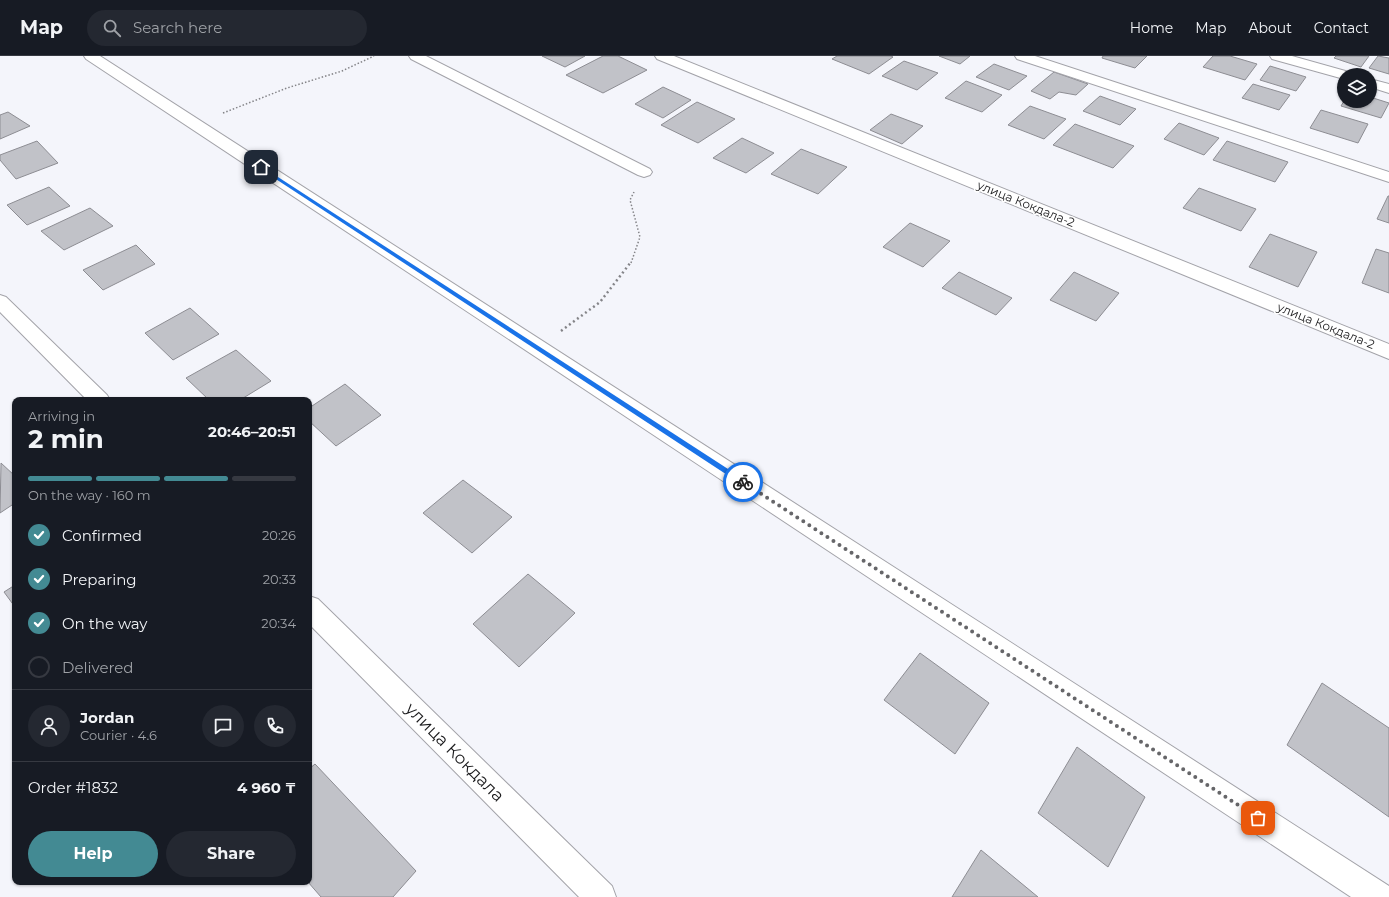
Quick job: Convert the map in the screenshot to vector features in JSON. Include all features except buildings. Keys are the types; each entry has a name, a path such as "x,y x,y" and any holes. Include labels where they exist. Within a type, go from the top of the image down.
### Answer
{"street":[{"path":"91,56 1378,897"},
{"path":"416,56 644,172"},
{"name":"улица Кокдала-2","path":"662,56 1389,352"},
{"path":"1022,56 1389,177"},
{"path":"1277,56 1337,73"},
{"path":"1377,85 1389,88"},
{"path":"0,301 97,397"},
{"name":"улица Кокдала","path":"312,610 601,897"}],"path":[{"path":"195,124 287,88 342,72 374,56"},
{"path":"537,348 600,302 630,265 640,237 630,200 644,172"}],"way so far":[{"path":"743,482 1258,818"}],"route":[{"path":"261,167 743,482"}]}
